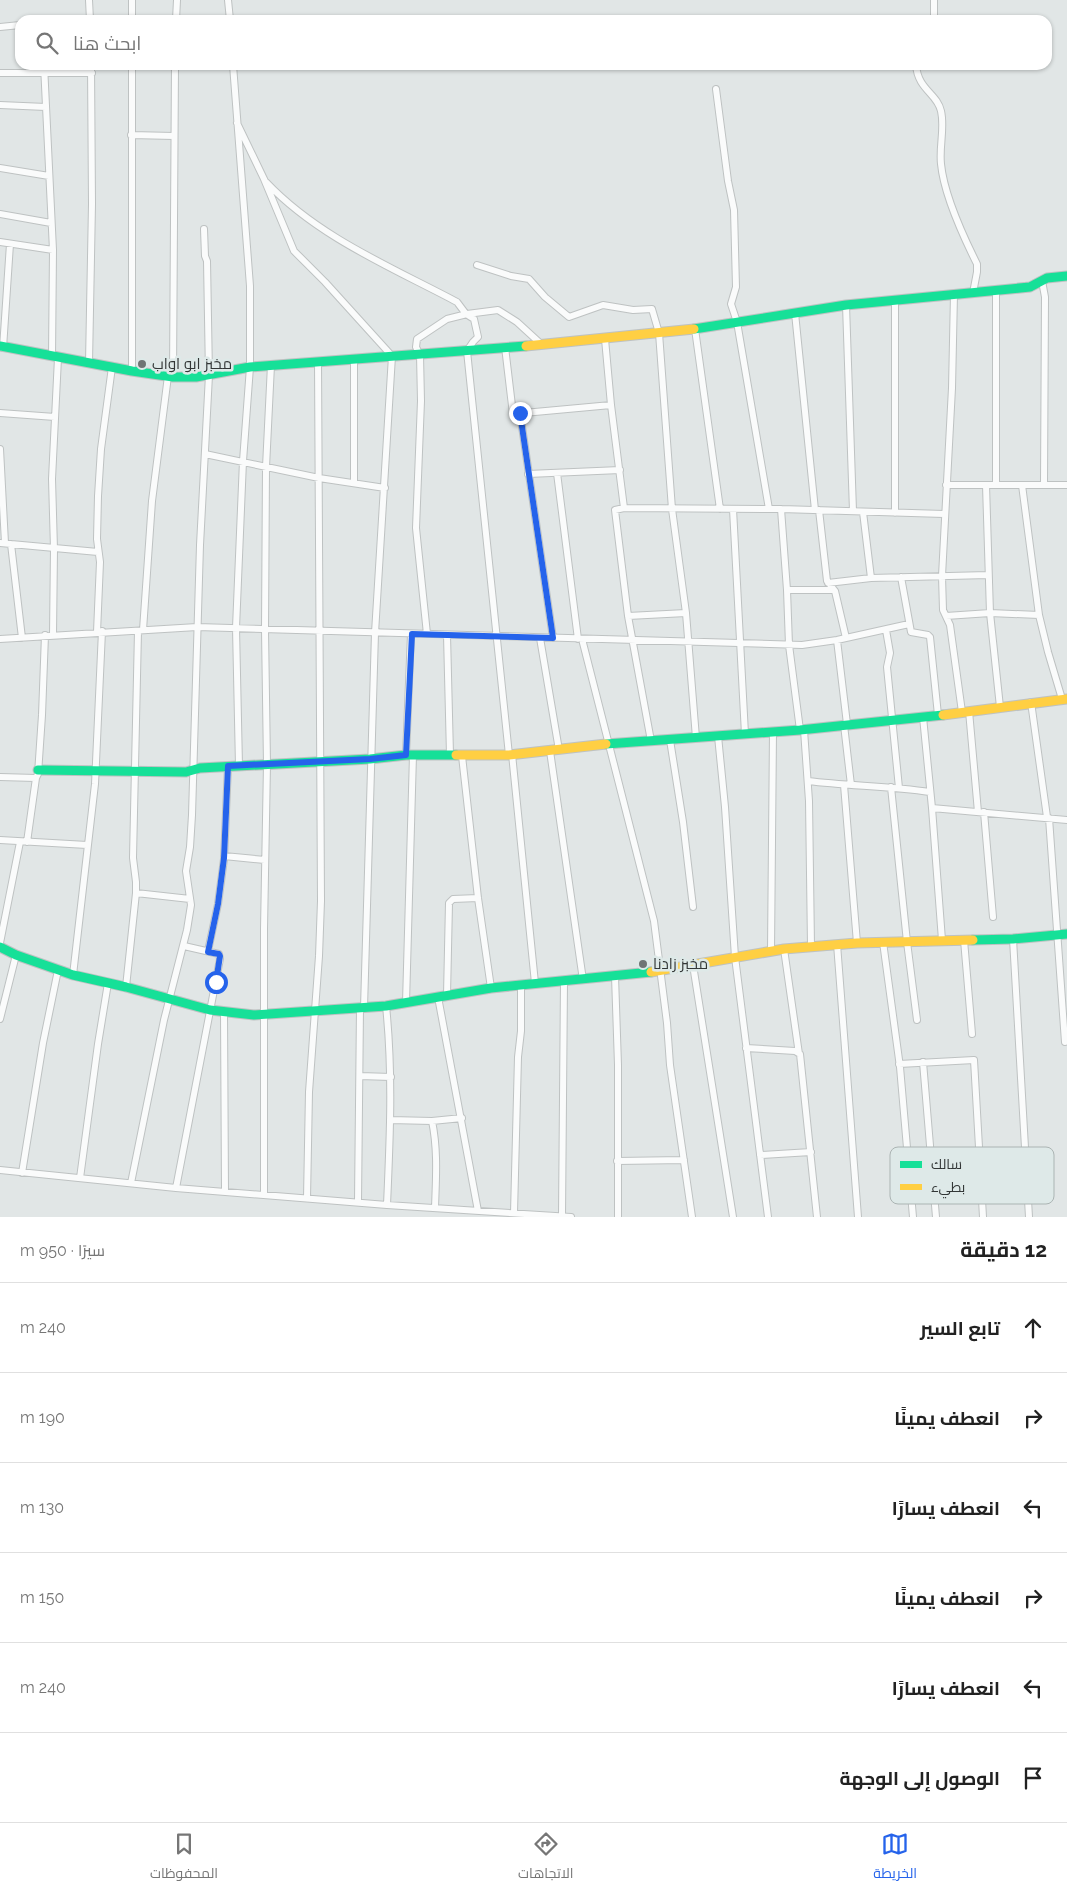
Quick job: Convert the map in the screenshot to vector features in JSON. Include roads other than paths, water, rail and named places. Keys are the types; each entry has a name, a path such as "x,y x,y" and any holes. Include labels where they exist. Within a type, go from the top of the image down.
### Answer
{"street":[{"path":"90,0 90,15"},
{"path":"132,0 132,15"},
{"path":"176,15 177,0"},
{"path":"228,0 230,15"},
{"path":"934,0 934,15"},
{"path":"0,26 15,25"},
{"path":"89,363 92,70"},
{"path":"132,70 132,371"},
{"path":"126,987 136,893 133,858 141,630 152,501 170,376 175,70"},
{"path":"233,70 250,286 250,366 236,628 239,766"},
{"path":"917,70 923,87 941,108 940,157 942,172 957,220 977,264 973,293"},
{"path":"0,73 92,73"},
{"path":"44,73 52,223 56,417 52,479 54,549 53,635"},
{"path":"716,89 734,210 736,287 731,304 737,322 770,509"},
{"path":"0,105 46,107"},
{"path":"237,123 264,179 294,251 325,282 392,356 375,632 362,1008 358,1202"},
{"path":"131,135 174,136"},
{"path":"0,168 49,176"},
{"path":"264,179 283,200 329,234 457,302 466,314 474,319 478,337 468,351 496,636 535,983"},
{"path":"0,214 52,223"},
{"path":"131,1183 170,998 184,946 190,900 186,871 190,848 197,627 210,375 207,261 205,256 204,229"},
{"path":"0,242 52,250"},
{"path":"10,244 2,347 132,371 196,377 250,366 420,355 695,329 846,305 1030,287 1047,278 1067,276"},
{"path":"477,265 511,276 529,279 545,297 569,318 603,305 633,310 652,309 659,333 672,509 689,641 696,738"},
{"path":"1042,281 1045,297 1044,484"},
{"path":"996,291 996,485"},
{"path":"954,294 952,388 944,514 943,610 950,624 965,712 981,812 993,917"},
{"path":"895,300 895,513"},
{"path":"846,305 852,511"},
{"path":"426,634 416,528 418,438 421,401 420,355 416,347 417,339 447,319 466,314 498,310 517,322 541,344"},
{"path":"795,313 817,510 828,583 834,590 846,638"},
{"path":"695,329 720,509"},
{"path":"605,339 624,508"},
{"path":"505,347 513,414 611,405"},
{"path":"354,358 354,483"},
{"path":"306,1198 309,1092 321,901 318,361"},
{"path":"264,1194 267,764 266,467 271,365"},
{"path":"74,975 95,771 100,632 98,496 101,449 112,367"},
{"path":"0,413 56,417"},
{"path":"520,413 553,638"},
{"path":"0,449 5,543 22,638"},
{"path":"205,454 319,478 385,488"},
{"path":"528,474 620,470"},
{"path":"557,473 580,639 654,921 670,1065 692,1217"},
{"path":"946,485 1044,484 1067,486"},
{"path":"986,485 990,613 1000,707"},
{"path":"0,777 95,771 186,772 200,768 370,759 410,755 462,756 510,754 892,721 1065,698 1048,652 1039,614 1022,485"},
{"path":"651,741 628,616 615,510 624,508 781,509 944,514"},
{"path":"733,509 745,734"},
{"path":"781,509 789,645 808,781 811,946"},
{"path":"863,512 871,578"},
{"path":"5,543 98,552"},
{"path":"828,583 871,578 988,575"},
{"path":"901,577 910,632 930,637 938,715"},
{"path":"787,590 834,590"},
{"path":"628,616 686,613"},
{"path":"946,616 990,613 1039,614"},
{"path":"0,639 197,627 540,638 741,642 789,645 814,644 838,640 909,624"},
{"path":"886,630 890,653 887,667 899,788"},
{"path":"406,1003 412,634"},
{"path":"45,635 37,774 0,945 16,955 74,975 170,998 210,1010 245,1015 386,1006 490,988 660,971 771,951 811,946 883,942 1013,939 1063,934"},
{"path":"447,635 450,755"},
{"path":"540,638 582,980"},
{"path":"838,640 846,724 857,943"},
{"path":"1031,702 1063,934 1065,1042"},
{"path":"923,717 942,940"},
{"path":"771,951 772,732"},
{"path":"718,736 726,816 735,958 768,1217"},
{"path":"670,740 693,907"},
{"path":"462,756 490,988"},
{"path":"208,952 218,904 224,856 228,766"},
{"path":"808,781 930,792"},
{"path":"891,787 906,942 917,1020"},
{"path":"932,808 1067,820"},
{"path":"0,840 87,845"},
{"path":"224,856 265,860"},
{"path":"136,893 190,900"},
{"path":"478,898 454,899 449,903 443,996 478,1211"},
{"path":"1013,939 1026,1147"},
{"path":"964,940 972,1034"},
{"path":"883,942 899,1064 907,1147"},
{"path":"838,944 858,1217"},
{"path":"176,1188 220,956 219,954 184,946"},
{"path":"784,949 800,1054 817,1217"},
{"path":"0,1019 16,955"},
{"path":"693,965 732,1217"},
{"path":"22,1173 43,1042 58,970"},
{"path":"615,976 618,1065 618,1217"},
{"path":"562,1216 564,981"},
{"path":"80,1178 108,983"},
{"path":"514,1213 518,1057 522,1031 521,985"},
{"path":"386,1006 391,1077 387,1205"},
{"path":"224,1013 224,1191"},
{"path":"746,1048 795,1051 800,1054"},
{"path":"899,1064 974,1060 979,1147"},
{"path":"923,1062 930,1147"},
{"path":"360,1076 391,1077"},
{"path":"390,1120 432,1121 462,1118"},
{"path":"432,1121 437,1160 434,1208"},
{"path":"760,1155 811,1152"},
{"path":"617,1162 684,1160"},
{"path":"0,1170 176,1188 387,1205 571,1217"},
{"path":"912,1204 913,1217"},
{"path":"935,1204 936,1217"},
{"path":"982,1204 983,1217"},
{"path":"1029,1204 1030,1217"}],"place":[{"name":"مخبز ابو اواب","path":"142,364"},
{"name":"مخبز زادنا","path":"643,964"}]}
